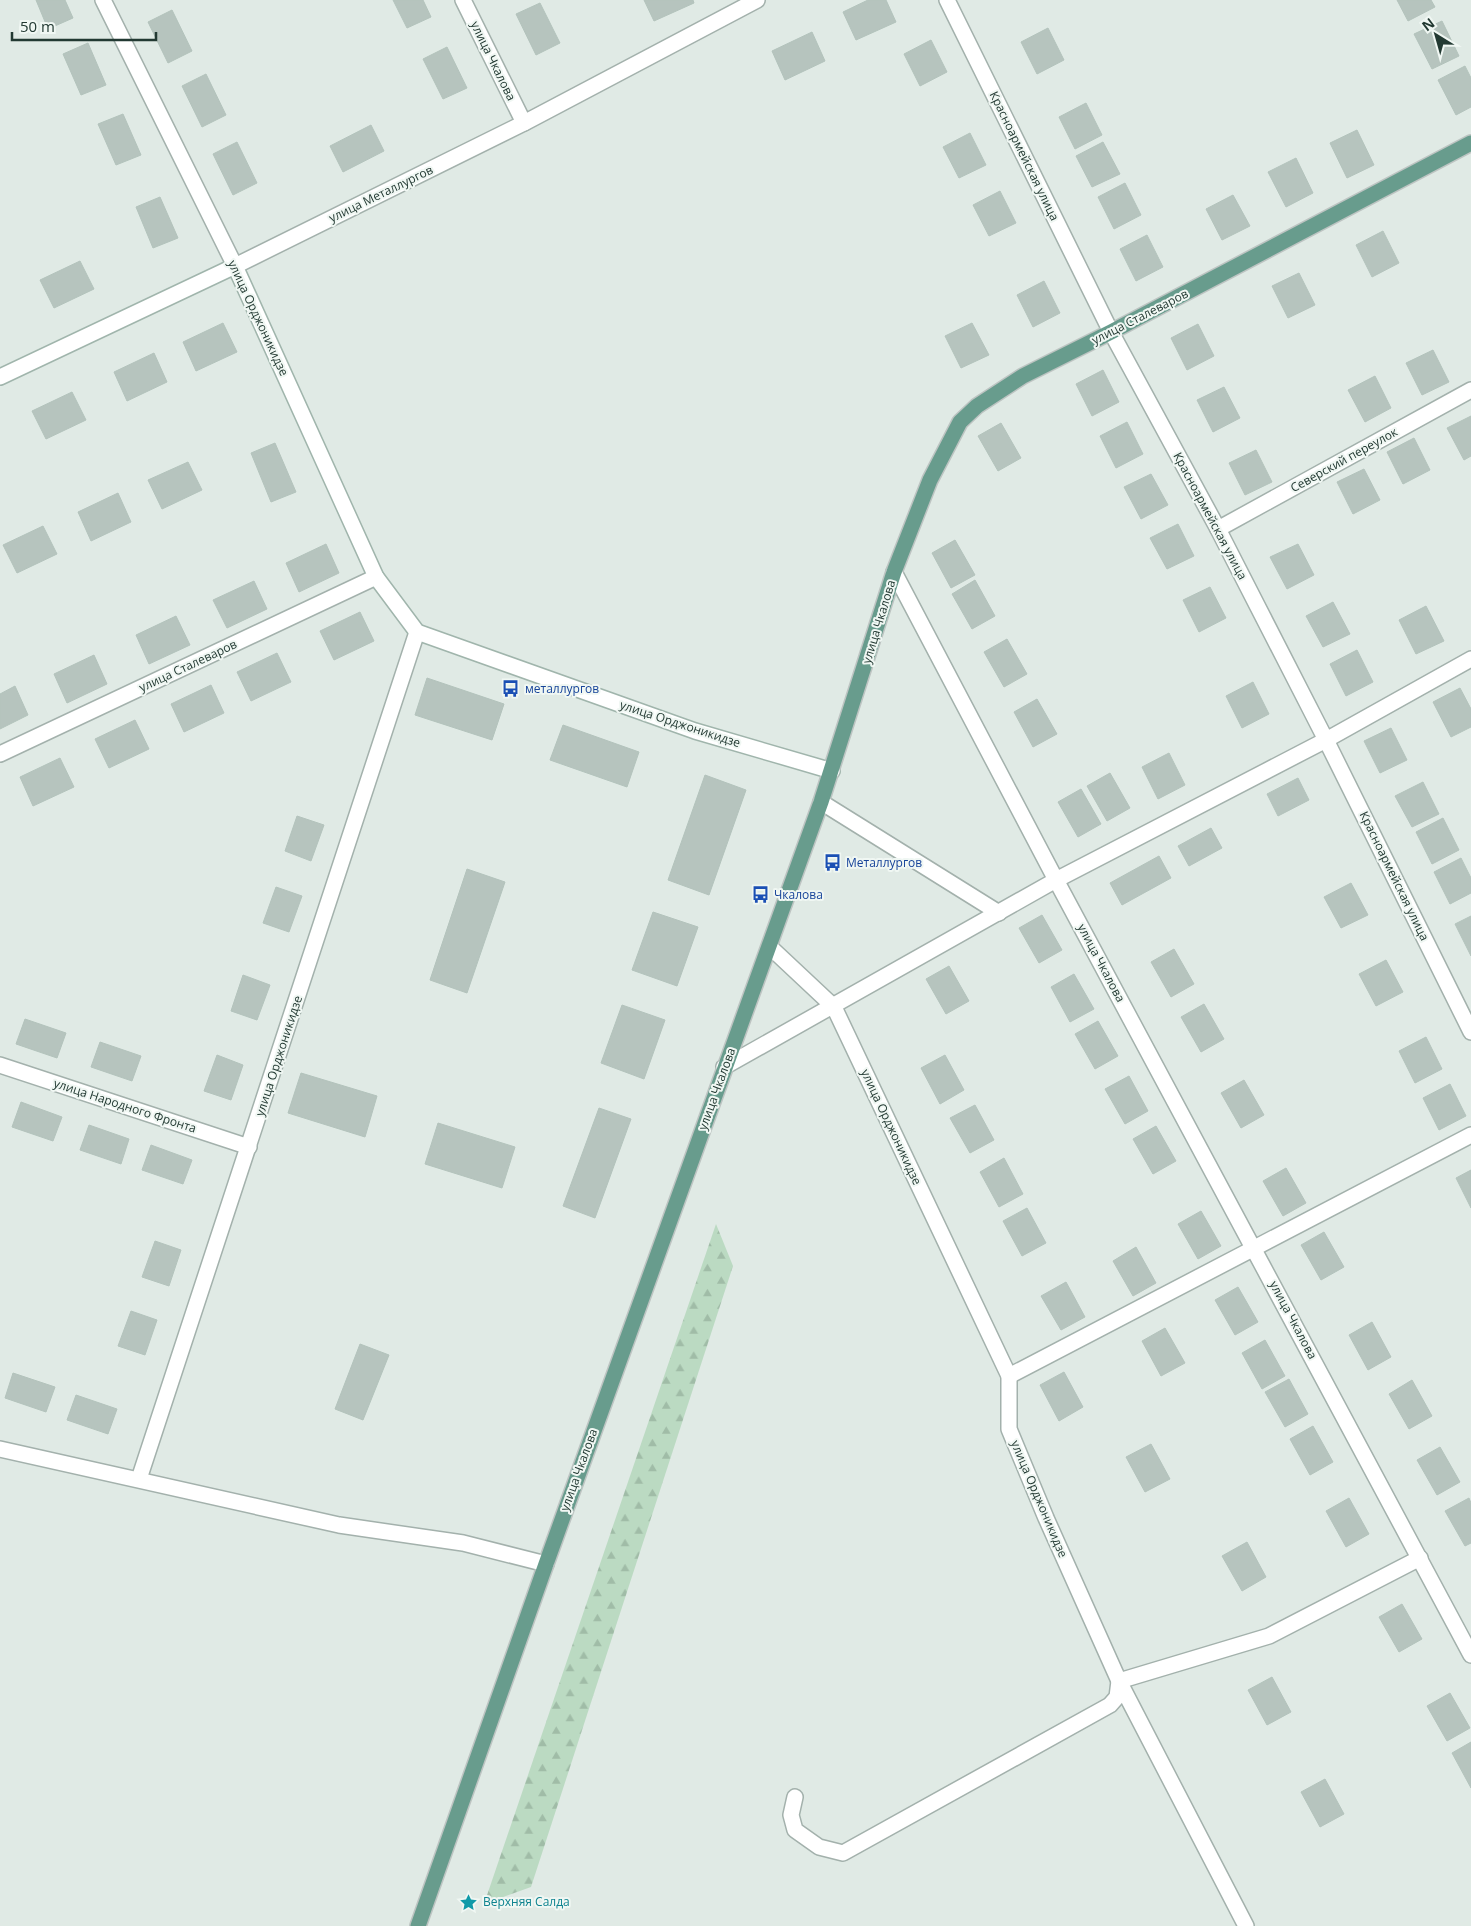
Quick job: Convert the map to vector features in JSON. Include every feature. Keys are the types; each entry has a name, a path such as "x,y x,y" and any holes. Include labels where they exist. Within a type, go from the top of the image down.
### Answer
{"main road":[{"name":"улица Сталеваров","path":"894,572 930,480 960,422 977,406 1023,376 1111,332 1471,143"},
{"name":"улица Чкалова","path":"418,1926 724,1067 770,947 832,771 894,572"}],"street":[{"name":"улица Орджоникидзе","path":"104,0 235,266 376,578 417,632 695,731 832,771"},
{"name":"улица Чкалова","path":"463,0 524,123"},
{"name":"улица Металлургов","path":"0,377 235,266 524,123 757,0"},
{"name":"Красноармейская улица","path":"946,0 1111,332 1218,529 1326,740 1471,1032"},
{"name":"Северский переулок","path":"1218,529 1471,390"},
{"name":"улица Чкалова","path":"894,572 1056,880 1471,1655"},
{"name":"улица Сталеваров","path":"0,754 376,578"},
{"name":"улица Орджоникидзе","path":"139,1479 250,1147 417,632"},
{"path":"724,1067 834,1007 1056,880 1326,740 1471,659"},
{"path":"821,802 999,913"},
{"name":"улица Орджоникидзе","path":"770,947 834,1007 1009,1376 1009,1429 1119,1681 1246,1926"},
{"name":"улица Народного Фронта","path":"0,1066 250,1147"},
{"path":"1009,1376 1255,1249 1471,1134"},
{"path":"0,1449 339,1525 463,1543 546,1564"},
{"path":"796,1797 791,1816 795,1830 819,1847 843,1853 1110,1705 1118,1697 1119,1681 1270,1636 1420,1558"}],"green space":[{"path":"716,1224 733,1266 531,1887 484,1904"}],"building":[{"path":"36,0 65,0 73,18 48,29"},
{"path":"393,0 423,0 431,17 407,28"},
{"path":"644,0 693,0 694,3 654,21"},
{"path":"868,0 886,0 896,22 856,40 843,12"},
{"path":"1397,0 1431,0 1435,7 1408,21"},
{"path":"540,3 560,43 536,55 516,14"},
{"path":"172,10 192,51 168,63 148,22"},
{"path":"1442,21 1459,56 1432,69 1414,34"},
{"path":"1048,28 1064,60 1037,74 1021,42"},
{"path":"812,32 825,61 785,80 772,51"},
{"path":"931,40 947,72 920,86 904,54"},
{"path":"88,43 106,85 81,95 63,54"},
{"path":"447,47 467,88 443,99 423,59"},
{"path":"1465,66 1471,78 1471,107 1456,115 1438,80"},
{"path":"206,74 226,115 202,127 182,86"},
{"path":"1086,103 1102,135 1075,149 1059,117"},
{"path":"123,114 141,155 116,165 98,124"},
{"path":"371,125 384,151 343,172 330,146"},
{"path":"1357,130 1374,165 1347,178 1330,143"},
{"path":"970,133 986,165 959,178 943,147"},
{"path":"237,142 257,183 233,195 213,154"},
{"path":"1103,142 1120,174 1092,187 1076,156"},
{"path":"1296,158 1313,193 1286,207 1268,172"},
{"path":"1125,183 1141,215 1114,229 1098,197"},
{"path":"1000,191 1016,223 989,236 973,205"},
{"path":"1233,195 1250,226 1222,240 1206,209"},
{"path":"160,197 178,238 153,248 136,207"},
{"path":"1383,231 1399,263 1372,277 1356,245"},
{"path":"1147,235 1163,267 1136,281 1120,249"},
{"path":"80,261 94,289 54,308 40,280"},
{"path":"1299,273 1315,305 1288,318 1272,286"},
{"path":"1044,281 1060,313 1033,327 1017,295"},
{"path":"223,323 237,352 196,371 183,342"},
{"path":"972,323 989,355 961,368 945,336"},
{"path":"1198,324 1214,356 1187,370 1171,338"},
{"path":"1433,350 1449,382 1422,395 1406,363"},
{"path":"154,353 167,382 127,401 114,372"},
{"path":"1103,370 1119,402 1092,416 1076,384"},
{"path":"1375,376 1391,408 1365,422 1348,390"},
{"path":"1224,387 1240,418 1213,432 1197,400"},
{"path":"72,392 86,420 46,439 32,411"},
{"path":"1471,416 1471,456 1464,460 1447,428"},
{"path":"1127,422 1143,454 1116,468 1100,436"},
{"path":"1001,423 1021,458 998,471 978,436"},
{"path":"1414,438 1430,470 1403,484 1387,452"},
{"path":"275,443 296,492 271,502 251,453"},
{"path":"1256,450 1272,482 1245,495 1229,463"},
{"path":"188,462 202,490 162,509 148,480"},
{"path":"1364,469 1380,500 1353,514 1337,482"},
{"path":"1151,474 1168,505 1141,519 1124,487"},
{"path":"118,493 131,522 91,541 78,512"},
{"path":"1178,524 1194,556 1167,569 1150,538"},
{"path":"43,526 57,554 17,573 3,545"},
{"path":"955,540 975,575 951,588 932,553"},
{"path":"326,544 339,573 299,592 286,563"},
{"path":"1298,544 1314,575 1287,589 1270,557"},
{"path":"975,580 995,616 972,629 952,594"},
{"path":"254,581 267,609 227,628 213,600"},
{"path":"1210,587 1226,618 1199,632 1183,600"},
{"path":"1333,602 1350,634 1323,647 1306,616"},
{"path":"1426,606 1444,641 1416,654 1399,620"},
{"path":"360,612 374,641 334,660 320,631"},
{"path":"176,616 190,645 149,664 136,635"},
{"path":"1007,639 1027,674 1004,687 984,652"},
{"path":"1357,650 1373,682 1346,696 1330,664"},
{"path":"277,653 291,682 251,701 237,672"},
{"path":"94,655 107,684 67,703 54,674"},
{"path":"427,678 504,704 492,740 415,715"},
{"path":"1253,682 1269,714 1242,728 1226,696"},
{"path":"211,685 224,713 184,732 171,704"},
{"path":"15,686 28,715 0,729 0,694"},
{"path":"1460,688 1471,709 1471,727 1451,737 1433,702"},
{"path":"1037,699 1057,734 1033,747 1014,712"},
{"path":"135,720 149,749 109,768 95,739"},
{"path":"563,725 639,752 627,787 550,760"},
{"path":"1391,728 1407,760 1380,773 1364,741"},
{"path":"1169,753 1185,785 1158,799 1142,767"},
{"path":"60,758 74,787 33,806 20,777"},
{"path":"1110,773 1130,808 1107,821 1087,786"},
{"path":"705,775 746,790 709,895 668,880"},
{"path":"1298,778 1309,800 1278,816 1267,794"},
{"path":"1423,782 1439,814 1412,827 1395,796"},
{"path":"1081,789 1101,824 1078,837 1058,802"},
{"path":"297,816 324,825 311,861 285,851"},
{"path":"1443,818 1459,850 1432,864 1416,832"},
{"path":"1211,828 1222,848 1189,866 1178,846"},
{"path":"1159,856 1171,878 1122,905 1110,883"},
{"path":"1461,858 1471,878 1471,893 1450,904 1434,872"},
{"path":"467,869 505,882 467,993 430,980"},
{"path":"1351,883 1368,915 1341,928 1324,897"},
{"path":"276,887 302,896 289,932 263,923"},
{"path":"653,912 698,927 677,986 632,970"},
{"path":"1042,915 1062,950 1039,963 1019,928"},
{"path":"1471,916 1471,956 1455,924"},
{"path":"1174,949 1194,984 1171,997 1151,962"},
{"path":"1386,960 1403,992 1376,1006 1359,974"},
{"path":"949,966 969,1001 946,1014 926,979"},
{"path":"1074,974 1094,1009 1070,1022 1051,987"},
{"path":"243,975 270,985 257,1020 231,1011"},
{"path":"1204,1004 1224,1039 1201,1052 1181,1017"},
{"path":"622,1005 665,1020 644,1079 601,1063"},
{"path":"25,1019 66,1033 57,1058 16,1044"},
{"path":"1098,1021 1118,1056 1095,1069 1075,1034"},
{"path":"1426,1037 1442,1069 1415,1083 1399,1051"},
{"path":"100,1042 141,1056 132,1081 91,1067"},
{"path":"217,1055 243,1065 231,1100 204,1091"},
{"path":"945,1055 964,1090 940,1104 921,1068"},
{"path":"301,1073 377,1096 365,1137 288,1113"},
{"path":"1129,1076 1148,1111 1125,1124 1105,1089"},
{"path":"1244,1080 1264,1115 1241,1128 1221,1093"},
{"path":"1450,1084 1466,1116 1439,1130 1423,1098"},
{"path":"21,1102 62,1117 53,1141 12,1127"},
{"path":"975,1105 994,1140 970,1153 950,1118"},
{"path":"599,1108 631,1119 595,1218 563,1206"},
{"path":"438,1123 515,1147 502,1188 425,1164"},
{"path":"89,1125 129,1139 121,1164 80,1150"},
{"path":"1156,1126 1176,1161 1153,1174 1133,1139"},
{"path":"151,1145 192,1160 183,1184 142,1170"},
{"path":"1004,1158 1023,1194 999,1207 980,1172"},
{"path":"1286,1168 1306,1203 1283,1216 1263,1181"},
{"path":"1471,1170 1471,1208 1456,1178"},
{"path":"1027,1208 1046,1243 1022,1256 1003,1221"},
{"path":"1201,1211 1221,1246 1198,1259 1178,1224"},
{"path":"1324,1232 1344,1267 1321,1280 1301,1245"},
{"path":"155,1241 181,1250 169,1286 142,1277"},
{"path":"1136,1247 1156,1283 1133,1296 1113,1261"},
{"path":"1066,1282 1085,1317 1061,1330 1041,1296"},
{"path":"1238,1287 1258,1322 1235,1335 1215,1300"},
{"path":"131,1311 157,1320 145,1355 118,1346"},
{"path":"1372,1322 1391,1357 1368,1370 1349,1335"},
{"path":"1165,1328 1185,1363 1161,1376 1142,1341"},
{"path":"1265,1340 1285,1376 1262,1389 1242,1353"},
{"path":"360,1344 389,1355 363,1420 335,1409"},
{"path":"1064,1372 1083,1407 1059,1421 1040,1385"},
{"path":"13,1373 55,1387 46,1412 5,1398"},
{"path":"1289,1379 1308,1414 1285,1427 1265,1392"},
{"path":"1412,1380 1432,1416 1409,1429 1389,1394"},
{"path":"76,1395 117,1409 108,1434 67,1420"},
{"path":"1313,1426 1333,1462 1310,1475 1290,1439"},
{"path":"1151,1444 1170,1479 1145,1492 1126,1457"},
{"path":"1440,1447 1460,1482 1437,1495 1417,1460"},
{"path":"1349,1498 1369,1534 1346,1547 1326,1511"},
{"path":"1469,1498 1471,1503 1471,1543 1465,1546 1445,1511"},
{"path":"1247,1542 1266,1577 1242,1591 1222,1556"},
{"path":"1402,1604 1422,1639 1399,1652 1379,1617"},
{"path":"1272,1677 1291,1712 1267,1725 1248,1690"},
{"path":"1450,1693 1470,1728 1447,1741 1427,1706"},
{"path":"1471,1742 1471,1788 1452,1753"},
{"path":"1325,1779 1344,1814 1320,1827 1301,1792"}],"place":[{"name":"металлургов","path":"511,689"},
{"name":"Металлургов","path":"832,863"},
{"name":"Чкалова","path":"760,895"},
{"name":"Верхняя Салда","path":"469,1902"}]}
